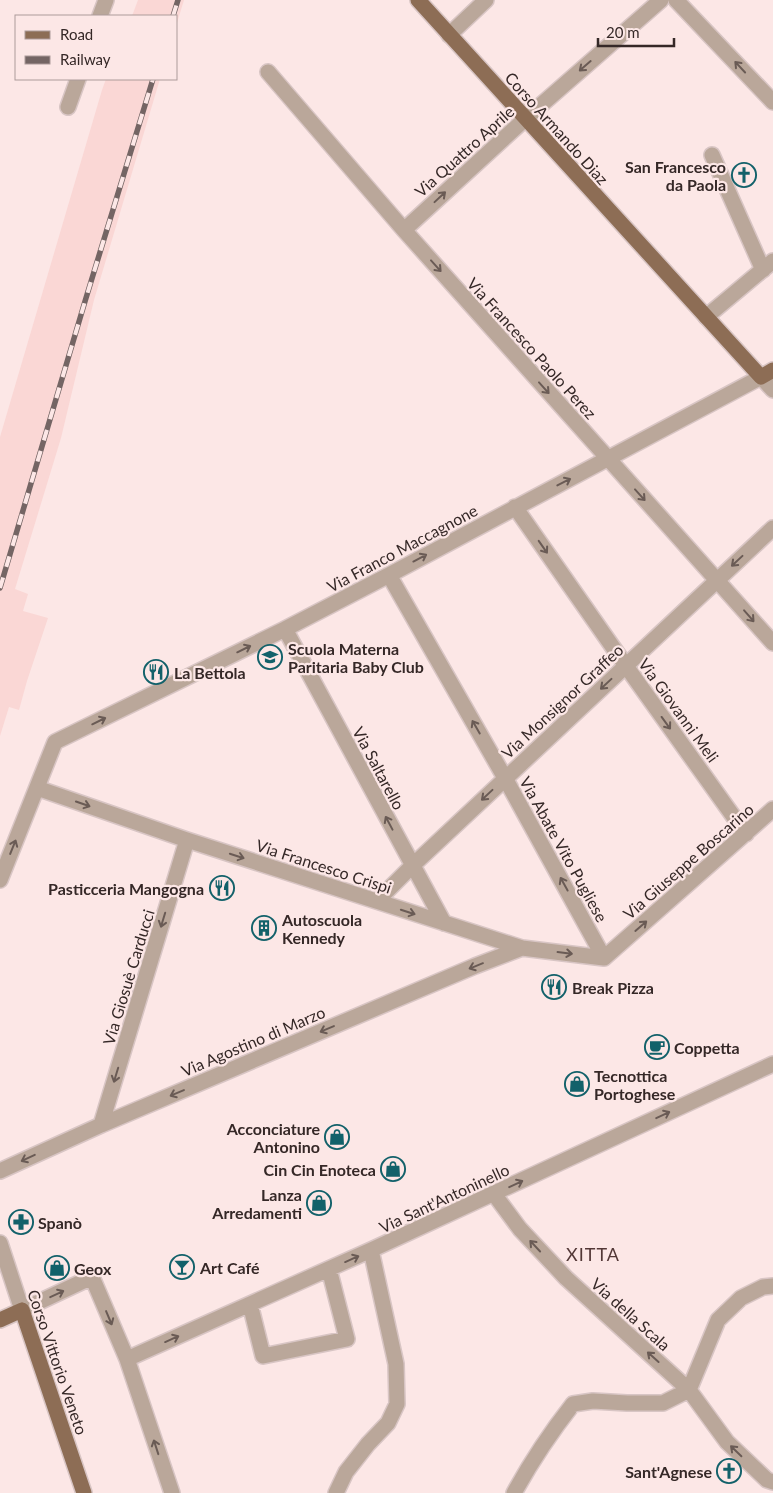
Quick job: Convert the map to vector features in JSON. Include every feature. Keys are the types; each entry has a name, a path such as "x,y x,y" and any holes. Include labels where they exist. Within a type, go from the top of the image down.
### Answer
{"main road":[{"name":"Corso Armando Diaz","path":"418,0 706,317 767,374"},
{"path":"0,1311 22,1310"},
{"path":"0,1320 22,1310"},
{"name":"Corso Vittorio Veneto","path":"22,1310 84,1493"}],"street":[{"path":"100,15 106,0"},
{"path":"449,35 486,0"},
{"name":"Via Quattro Aprile","path":"404,230 525,119 661,0"},
{"path":"676,0 773,102"},
{"name":"Via Francesco Paolo Perez","path":"268,72 404,230 773,643"},
{"path":"68,107 78,80"},
{"path":"706,317 768,266 712,155"},
{"name":"Via Franco Maccagnone","path":"37,788 55,742 285,629 767,374"},
{"name":"Corso Armando Diaz","path":"767,374 773,390"},
{"name":"Via Giovanni Meli","path":"515,507 746,834"},
{"name":"Via Monsignor Graffeo","path":"377,901 773,528"},
{"name":"Via Abate Vito Pugliese","path":"389,575 506,778 604,958"},
{"name":"Via Saltarello","path":"285,629 444,923"},
{"path":"0,880 37,788"},
{"name":"Via Francesco Crispi","path":"37,788 187,840 522,948 604,958"},
{"name":"Via Giuseppe Boscarino","path":"604,958 773,809"},
{"name":"Via Giosuè Carducci","path":"101,1124 187,840"},
{"name":"Via Agostino di Marzo","path":"0,1171 101,1124 475,966 522,948"},
{"name":"Via Sant'Antoninello","path":"127,1359 494,1194 773,1064"},
{"name":"Via della Scala","path":"494,1194 520,1229 566,1278 689,1390 727,1442 767,1480 773,1482"},
{"name":"Corso Vittorio Veneto","path":"0,1243 22,1310"},
{"path":"336,1493 346,1472 368,1444 388,1423 397,1404 396,1364 371,1250"},
{"path":"250,1304 263,1356 347,1338 329,1269"},
{"path":"22,1310 92,1277 127,1359 172,1493"},
{"path":"514,1493 526,1472 573,1404 593,1401 663,1403 689,1390 718,1320 741,1298 763,1287 773,1286"}],"shaded area":[{"path":"138,0 184,0 178,20 178,15 132,15"},
{"path":"106,80 160,80 94,300 61,438 15,589 28,594 23,611 48,618 19,710 9,707 0,736 0,437"}],"railway":[{"path":"173,15 178,0"},
{"path":"0,588 153,80"}],"place":[{"name":"San Francesco da Paola","path":"744,175"},
{"name":"Scuola Materna Paritaria Baby Club","path":"270,657"},
{"name":"La Bettola","path":"156,672"},
{"name":"Pasticceria Mangogna","path":"222,888"},
{"name":"Autoscuola Kennedy","path":"264,928"},
{"name":"Break Pizza","path":"554,987"},
{"name":"Coppetta","path":"657,1047"},
{"name":"Tecnottica Portoghese","path":"577,1084"},
{"name":"Acconciature Antonino","path":"337,1137"},
{"name":"Cin Cin Enoteca","path":"393,1169"},
{"name":"Lanza Arredamenti","path":"319,1203"},
{"name":"Spanò","path":"21,1222"},
{"name":"Art Café","path":"182,1267"},
{"name":"Geox","path":"57,1268"},
{"name":"Sant'Agnese","path":"729,1471"}],"district":[{"name":"XITTA","path":"593,1254"}]}
